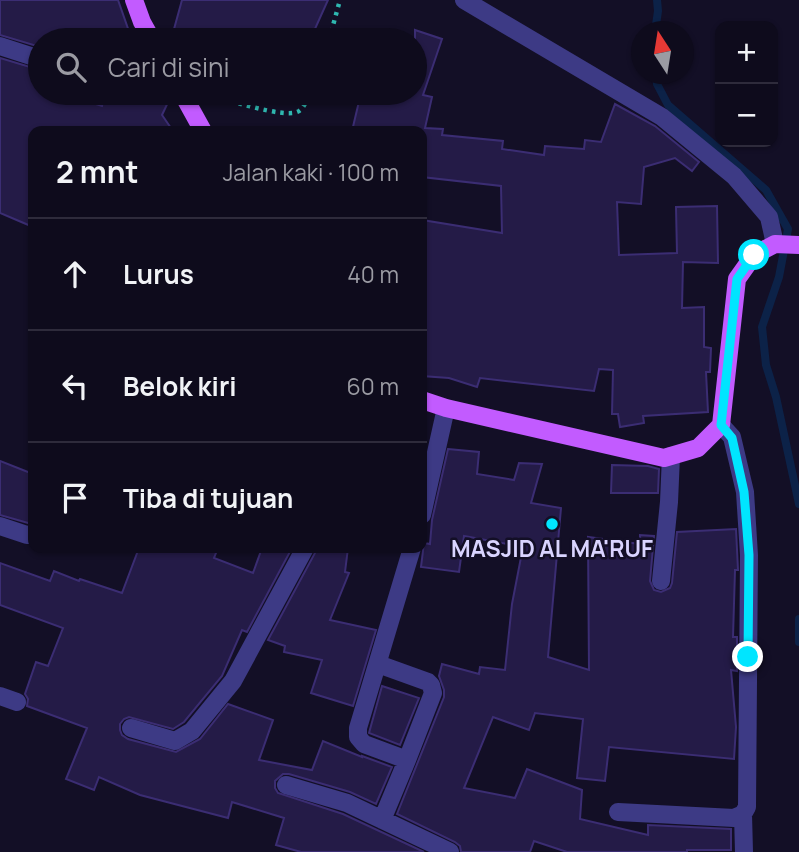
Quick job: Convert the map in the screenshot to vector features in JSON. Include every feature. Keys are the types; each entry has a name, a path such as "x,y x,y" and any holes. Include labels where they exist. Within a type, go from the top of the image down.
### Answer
{"main road":[{"path":"134,0 145,28"},
{"path":"186,105 200,126"},
{"path":"427,402 664,458 698,448 721,425 737,279 754,255 775,244 799,245"}],"street":[{"path":"464,0 662,117 734,176 769,216 775,244"},
{"path":"0,46 28,55"},
{"path":"427,493 446,408"},
{"path":"721,425 732,438 744,492 749,555 747,807 743,814 744,852"},
{"path":"662,581 671,456"},
{"path":"0,526 28,535"},
{"path":"131,728 175,741 192,731 233,681 302,553"},
{"path":"407,760 364,744 358,737 358,728 411,553"},
{"path":"378,664 428,682 433,693 382,820"},
{"path":"286,785 347,803 450,852"},
{"path":"618,812 734,818 743,814"}],"path":[{"path":"332,28 340,0"},
{"path":"247,105 291,115 301,110 304,105"}],"building":[{"path":"0,0 118,0 128,28 28,28 28,43 0,35"},
{"path":"182,0 328,0 315,28 174,28"},
{"path":"427,34 442,39 427,83"},
{"path":"0,58 28,66 28,105 167,105 162,115 170,126 28,126 28,225 0,213"},
{"path":"427,96 432,97 425,126 353,126 358,105 427,105"},
{"path":"615,104 655,126 699,162 692,171 675,158 644,167 641,204 617,202 619,255 677,253 676,207 717,206 718,263 683,262 682,308 704,307 704,347 711,348 710,372 706,372 708,412 643,416 644,423 620,427 618,414 612,414 613,370 599,369 594,391 480,378 477,387 449,378 427,376 427,221 502,233 501,186 427,178 427,128 443,129 442,135 503,141 502,149 544,155 545,146 584,149 585,140 601,142"},
{"path":"448,449 479,452 477,474 514,480 519,463 542,464 531,503 561,508 548,657 589,670 588,537 640,544 640,535 654,536 650,581 654,590 661,592 670,588 672,583 677,532 736,529 738,570 735,570 733,637 737,637 737,671 731,670 736,727 734,759 609,747 605,781 577,778 583,719 535,713 529,730 493,717 464,788 515,798 527,769 582,790 580,819 648,835 648,825 731,829 731,850 567,852 534,841 530,852 461,852 460,846 455,842 397,814 444,697 439,676 442,664 479,674 480,667 505,670 512,604 523,547 464,536 459,572 421,567 423,553 427,553 427,544 430,544 432,520"},
{"path":"0,461 28,472 28,523 0,515"},
{"path":"612,465 659,469 658,493 611,493"},
{"path":"137,553 216,553 214,558 253,573 260,553 289,553 247,632 242,630 222,676 184,722 173,729 129,717 120,724 122,735 176,752 200,739 228,704 273,720 259,760 312,770 323,741 392,767 376,804 350,792 289,774 283,774 275,781 278,793 343,814 424,852 301,852 276,845 284,818 232,802 228,818 140,795 99,777 94,790 66,779 87,728 27,706 28,699 25,694 36,662 48,666 63,628 0,605 0,563 50,581 54,571 122,593"},
{"path":"315,553 347,553 345,572 349,573 330,620 376,630 353,706 311,693 322,660 284,652 285,646 268,640"},
{"path":"382,686 419,698 400,745 369,733"}],"waterway":[{"path":"657,0 657,21"},
{"path":"657,84 668,105 766,190 788,229 779,277 762,327 766,365 776,397 799,504"},
{"path":"799,619 799,642"}],"place":[{"name":"MASJID AL MA'RUF","path":"552,524"}],"route":[{"path":"748,657 749,555 744,492 732,438 721,425 737,279 754,255"}]}
